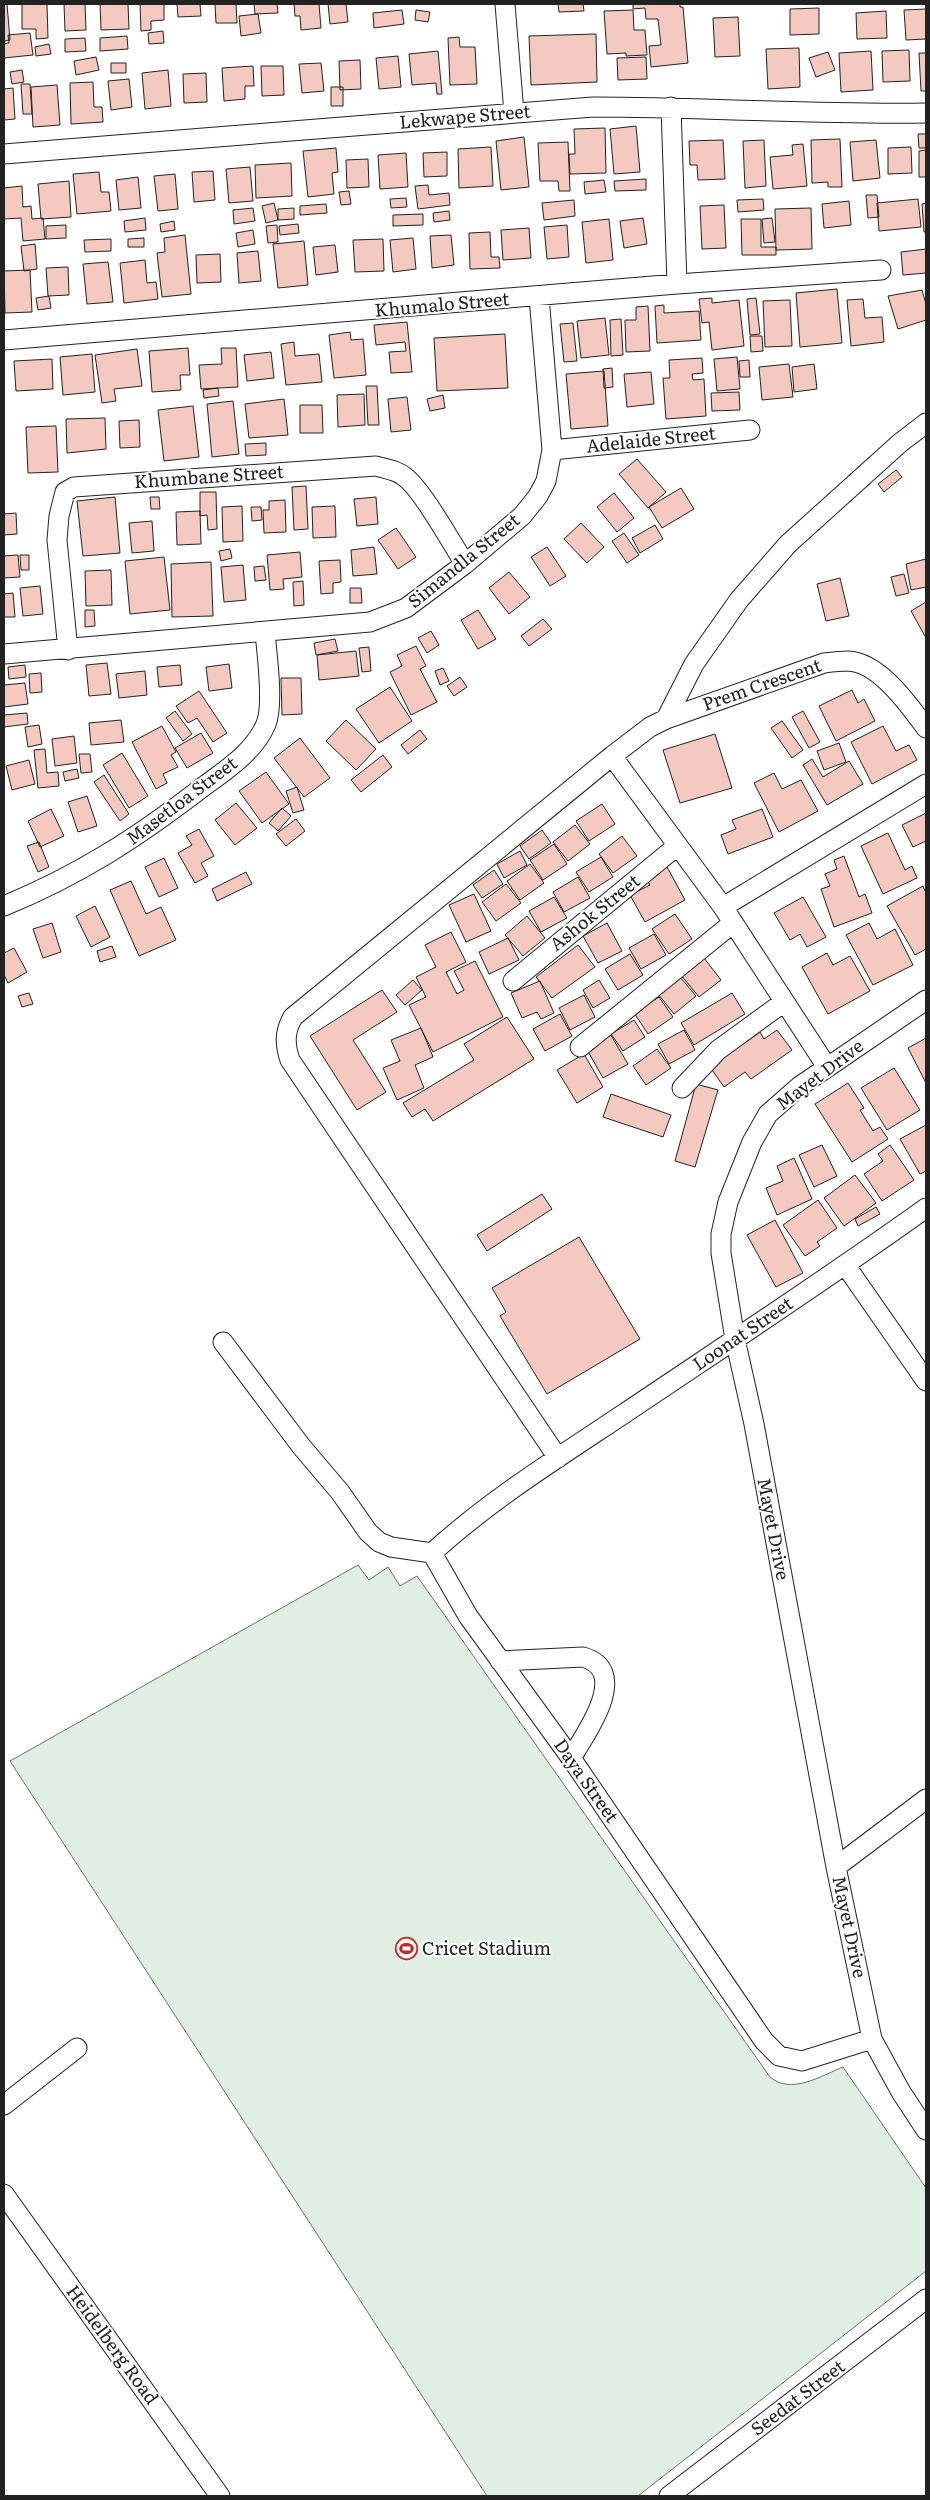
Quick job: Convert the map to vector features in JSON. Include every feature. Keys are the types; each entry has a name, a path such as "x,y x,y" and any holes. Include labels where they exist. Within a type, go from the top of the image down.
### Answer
{"street":[{"path":"505,4 514,113"},
{"name":"Lekwape Street","path":"4,154 594,107 671,107 845,114 926,113"},
{"path":"671,107 677,284"},
{"name":"Khumalo Street","path":"4,340 539,297 677,284 881,270"},
{"name":"Simandla Street","path":"4,654 266,633 370,622 391,616 424,596 522,516 538,496 546,481 552,450 539,297"},
{"path":"666,720 694,664 739,600 775,558 893,449 926,423"},
{"name":"Adelaide Street","path":"552,450 750,430"},
{"name":"Khumbane Street","path":"68,650 58,526 65,492 74,487 376,466 392,470 405,477 415,488 465,564"},
{"name":"Masetloa Street","path":"4,906 101,860 149,828 250,749 267,722 269,706 266,633"},
{"name":"Prem Crescent","path":"558,1458 290,1060 285,1037 288,1025 293,1017 650,727 824,663 848,661 861,664 880,676 926,728"},
{"path":"612,756 723,907 827,1067"},
{"path":"723,907 926,784"},
{"name":"Ashok Street","path":"513,981 677,846"},
{"path":"580,1047 733,923"},
{"name":"Mayet Drive","path":"926,1000 800,1086 768,1114 752,1142 728,1202 721,1234 721,1253 735,1339 756,1434 836,1867 872,2039 901,2092 926,2130"},
{"path":"682,1088 718,1050 784,1002"},
{"name":"Loonat Street","path":"558,1458 846,1266 926,1208"},
{"path":"846,1266 926,1381"},
{"path":"223,1342 302,1446 340,1492 368,1532 379,1542 391,1548 432,1553 455,1532 558,1458"},
{"name":"Daya Street","path":"432,1553 468,1616 571,1758 764,2041 779,2056 802,2061 872,2039"},
{"path":"500,1661 583,1657 594,1662 602,1673 605,1690 603,1699 593,1723 571,1758"},
{"path":"836,1867 926,1800"},
{"path":"4,2105 77,2048"},
{"name":"Heidelberg Road","path":"4,2194 220,2496"},
{"name":"Seedat Street","path":"669,2496 926,2299"}],"green space":[{"name":"Cricet Stadium","path":"358,1565 369,1580 388,1567 400,1586 417,1576 770,2077 778,2082 797,2084 816,2079 843,2067 926,2188 926,2271 638,2496 487,2496 10,1761"}],"building":[{"path":"4,4 7,4 10,40 4,41"},
{"path":"22,4 47,4 48,38 36,39 36,29 22,29"},
{"path":"64,4 85,4 86,30 65,31"},
{"path":"100,4 128,4 129,29 101,30"},
{"path":"140,4 164,4 164,20 151,21 151,30 141,31"},
{"path":"177,4 200,4 201,16 178,17"},
{"path":"215,4 236,4 237,23 216,23"},
{"path":"254,4 277,4 278,13 255,14"},
{"path":"294,4 319,4 321,28 301,30 300,16 295,16"},
{"path":"328,4 346,4 348,22 330,24"},
{"path":"558,4 583,4 584,11 559,12"},
{"path":"633,4 680,4 680,7 683,7 688,63 651,67 649,46 661,45 658,19 646,19 645,8 633,9"},
{"path":"819,8 819,34 790,35 790,9"},
{"path":"926,9 926,39 906,40 904,10"},
{"path":"402,10 404,24 374,28 373,13"},
{"path":"416,10 430,12 428,22 415,20"},
{"path":"633,10 634,30 645,30 647,55 626,56 626,53 607,54 604,11"},
{"path":"886,11 887,38 857,39 856,13"},
{"path":"258,14 261,33 241,36 239,16"},
{"path":"738,17 740,56 715,57 713,18"},
{"path":"163,31 164,43 149,44 148,33"},
{"path":"30,33 33,55 4,58 4,44 9,43 8,35"},
{"path":"596,34 597,82 531,85 529,36"},
{"path":"127,36 128,49 100,51 100,38"},
{"path":"459,37 460,47 475,47 477,84 450,85 448,38"},
{"path":"85,38 86,51 65,52 65,39"},
{"path":"49,44 51,54 36,56 35,47"},
{"path":"799,48 800,87 768,89 766,49"},
{"path":"909,50 910,81 883,82 882,51"},
{"path":"438,51 442,94 437,94 436,83 412,85 409,54"},
{"path":"871,51 873,90 841,92 839,53"},
{"path":"828,52 835,70 816,77 809,58"},
{"path":"919,53 926,53 926,91 921,91"},
{"path":"398,56 401,87 379,89 376,58"},
{"path":"96,57 99,70 76,75 74,61"},
{"path":"646,57 647,79 618,80 617,58"},
{"path":"360,60 361,89 340,90 339,61"},
{"path":"111,63 126,63 126,73 111,73"},
{"path":"321,63 324,91 302,93 299,64"},
{"path":"253,66 254,86 245,86 245,99 224,101 222,68"},
{"path":"261,66 283,66 284,95 262,96"},
{"path":"22,70 24,82 12,84 10,72"},
{"path":"168,70 171,106 145,109 142,73"},
{"path":"206,73 207,102 184,103 183,74"},
{"path":"129,79 132,107 111,110 108,81"},
{"path":"93,82 94,107 102,107 103,122 71,124 70,83"},
{"path":"21,84 30,84 32,114 23,114"},
{"path":"57,85 60,125 33,127 31,87"},
{"path":"331,87 343,87 343,106 331,106"},
{"path":"13,88 15,119 4,120 4,89"},
{"path":"636,126 640,172 614,174 610,129"},
{"path":"605,128 606,173 570,174 569,154 575,154 574,129"},
{"path":"918,134 926,134 926,148 919,148"},
{"path":"524,137 529,187 501,190 496,141"},
{"path":"840,139 842,187 828,187 828,182 812,183 811,140"},
{"path":"723,140 725,179 698,180 697,165 690,165 689,141"},
{"path":"764,140 766,186 745,188 743,141"},
{"path":"876,140 880,178 853,181 850,142"},
{"path":"568,142 570,191 559,191 558,181 540,181 538,143"},
{"path":"803,144 807,186 773,189 770,157 793,155 792,145"},
{"path":"491,147 493,186 459,188 458,149"},
{"path":"911,147 912,173 888,174 888,148"},
{"path":"336,148 338,172 332,173 334,194 308,197 303,151"},
{"path":"926,150 926,177 919,177 919,151"},
{"path":"447,152 447,176 424,177 423,153"},
{"path":"406,153 408,187 380,189 378,155"},
{"path":"368,159 369,187 347,188 346,160"},
{"path":"291,163 292,196 256,198 255,165"},
{"path":"250,167 253,201 229,203 226,169"},
{"path":"213,171 215,200 194,202 192,172"},
{"path":"99,172 101,192 109,192 111,211 77,214 73,174"},
{"path":"175,174 178,209 158,211 154,176"},
{"path":"138,177 141,208 119,210 116,180"},
{"path":"646,179 646,190 615,191 614,181"},
{"path":"604,180 606,192 585,194 584,182"},
{"path":"69,181 71,217 41,219 38,184"},
{"path":"428,185 429,195 449,193 450,205 418,209 415,186"},
{"path":"22,186 23,207 31,206 32,219 43,218 45,239 23,241 21,218 4,219 4,188"},
{"path":"349,191 351,204 341,205 339,192"},
{"path":"866,195 877,195 879,217 868,218"},
{"path":"406,198 407,207 391,208 390,199"},
{"path":"763,199 764,210 738,212 737,200"},
{"path":"918,199 921,227 879,231 877,203"},
{"path":"574,200 575,216 544,220 542,203"},
{"path":"849,201 851,225 824,228 822,204"},
{"path":"274,203 278,220 266,223 262,206"},
{"path":"926,203 926,232 924,232 922,204"},
{"path":"326,204 327,213 300,215 300,206"},
{"path":"724,205 726,248 702,249 700,206"},
{"path":"253,208 255,221 234,224 233,210"},
{"path":"294,208 294,219 278,220 278,209"},
{"path":"811,208 812,249 776,250 775,209"},
{"path":"449,211 450,220 434,222 433,213"},
{"path":"423,214 423,225 393,226 393,215"},
{"path":"145,218 146,230 125,232 124,221"},
{"path":"643,218 647,244 624,248 620,221"},
{"path":"772,218 775,242 764,243 762,219"},
{"path":"609,219 613,260 586,263 582,222"},
{"path":"741,219 761,219 761,247 776,247 776,255 742,255"},
{"path":"174,221 175,230 161,232 160,224"},
{"path":"298,224 299,233 280,235 279,226"},
{"path":"66,225 66,238 46,239 46,226"},
{"path":"277,225 278,242 268,243 266,226"},
{"path":"567,225 569,257 547,259 544,227"},
{"path":"529,228 531,258 503,260 501,230"},
{"path":"253,230 255,244 238,247 236,233"},
{"path":"490,232 491,257 499,257 500,268 470,269 469,233"},
{"path":"185,235 191,294 162,297 157,253 165,252 164,238"},
{"path":"451,235 454,265 432,268 430,236"},
{"path":"144,238 144,247 128,247 128,239"},
{"path":"413,238 416,269 393,272 390,240"},
{"path":"111,239 111,251 85,252 84,240"},
{"path":"383,239 384,271 355,272 353,240"},
{"path":"304,241 308,285 278,288 273,244"},
{"path":"35,244 37,269 24,271 21,246"},
{"path":"335,245 338,272 316,275 313,247"},
{"path":"926,249 926,273 903,275 901,252"},
{"path":"258,251 261,281 239,283 237,253"},
{"path":"220,254 221,282 197,283 196,255"},
{"path":"145,260 147,283 156,282 158,299 124,303 120,263"},
{"path":"108,262 113,302 87,304 83,264"},
{"path":"68,267 69,295 48,296 46,268"},
{"path":"30,270 32,312 5,313 4,271"},
{"path":"837,289 842,343 800,347 796,293"},
{"path":"922,290 926,304 926,320 898,329 888,296"},
{"path":"49,296 51,308 38,310 36,298"},
{"path":"712,298 712,303 739,300 744,346 712,350 709,322 702,323 699,299"},
{"path":"756,298 760,334 750,335 747,299"},
{"path":"863,299 865,318 882,317 884,342 851,346 847,300"},
{"path":"790,300 792,346 765,347 763,301"},
{"path":"664,305 664,313 699,311 701,340 657,343 655,306"},
{"path":"648,306 650,351 626,352 625,320 636,320 636,307"},
{"path":"605,318 609,355 581,358 577,321"},
{"path":"621,319 623,355 611,356 610,320"},
{"path":"407,322 412,372 391,373 389,352 406,351 405,342 376,345 374,325"},
{"path":"573,323 577,361 564,362 560,324"},
{"path":"350,332 351,340 363,339 366,375 334,378 329,335"},
{"path":"505,334 508,388 437,391 434,338"},
{"path":"750,336 762,336 763,351 751,352"},
{"path":"294,342 295,356 319,354 322,382 286,385 281,344"},
{"path":"188,348 190,375 180,375 181,390 152,392 149,351"},
{"path":"221,348 236,348 238,387 201,389 199,365 222,364"},
{"path":"137,349 142,386 114,389 116,401 102,403 95,355"},
{"path":"271,352 274,378 247,381 244,355"},
{"path":"92,354 95,392 63,395 60,357"},
{"path":"737,357 740,389 717,391 714,359"},
{"path":"702,358 703,373 692,374 693,380 704,379 706,416 666,419 663,378 670,378 669,360"},
{"path":"52,359 53,389 16,391 14,361"},
{"path":"749,360 750,377 740,377 739,361"},
{"path":"789,364 793,397 762,400 759,367"},
{"path":"814,364 817,389 794,392 792,367"},
{"path":"612,368 613,387 604,388 603,369"},
{"path":"604,371 608,426 571,429 566,374"},
{"path":"651,372 654,404 627,407 624,374"},
{"path":"366,386 377,386 379,425 368,425"},
{"path":"218,388 219,396 204,398 203,390"},
{"path":"739,392 740,410 712,411 711,393"},
{"path":"364,394 365,425 338,427 337,395"},
{"path":"443,395 445,408 430,411 427,399"},
{"path":"407,397 411,430 391,432 388,399"},
{"path":"284,399 288,435 249,438 245,404"},
{"path":"233,401 239,454 212,457 207,404"},
{"path":"300,405 322,405 323,433 300,433"},
{"path":"193,406 199,457 164,461 158,410"},
{"path":"105,418 106,449 67,453 66,419"},
{"path":"139,420 140,447 120,448 119,421"},
{"path":"56,426 58,472 28,473 26,427"},
{"path":"266,443 266,455 246,456 245,444"},
{"path":"637,459 666,492 648,508 619,474"},
{"path":"896,470 902,477 884,492 878,484"},
{"path":"306,486 308,529 294,530 292,487"},
{"path":"681,488 694,509 662,528 649,507"},
{"path":"200,492 216,492 217,529 208,530 207,515 200,516"},
{"path":"614,493 634,518 617,532 597,507"},
{"path":"115,497 120,553 83,556 77,501"},
{"path":"150,497 159,497 160,509 151,509"},
{"path":"376,497 378,524 357,526 354,499"},
{"path":"285,500 286,532 264,533 263,510 269,510 269,501"},
{"path":"242,506 243,541 223,542 222,507"},
{"path":"335,506 336,537 313,538 312,507"},
{"path":"251,507 261,507 262,520 252,521"},
{"path":"200,511 201,544 177,545 176,512"},
{"path":"16,513 17,534 4,535 4,514"},
{"path":"152,521 154,551 132,553 129,523"},
{"path":"581,523 604,547 587,563 564,539"},
{"path":"655,525 663,539 640,553 632,538"},
{"path":"396,528 416,557 398,569 378,540"},
{"path":"624,533 639,555 627,563 612,541"},
{"path":"374,547 377,574 353,576 351,550"},
{"path":"547,547 566,576 550,586 531,557"},
{"path":"230,549 232,558 221,561 219,551"},
{"path":"300,552 302,577 283,579 284,589 270,590 267,555"},
{"path":"18,555 20,577 4,578 4,556"},
{"path":"20,555 29,555 29,570 21,570"},
{"path":"164,557 170,610 130,614 125,561"},
{"path":"926,559 926,587 911,590 906,564"},
{"path":"340,560 341,582 333,583 333,593 321,594 319,561"},
{"path":"211,562 213,616 172,617 171,564"},
{"path":"243,565 246,600 224,602 221,567"},
{"path":"264,566 266,580 255,581 254,567"},
{"path":"111,570 112,605 86,606 85,571"},
{"path":"509,572 530,597 509,614 489,588"},
{"path":"904,574 909,593 896,596 891,577"},
{"path":"840,578 849,616 826,621 817,584"},
{"path":"303,581 304,605 294,606 293,582"},
{"path":"40,586 43,614 23,616 20,588"},
{"path":"350,588 361,588 362,603 350,603"},
{"path":"13,593 15,617 4,617 4,594"},
{"path":"926,602 926,638 911,611"},
{"path":"85,610 94,610 95,626 85,627"},
{"path":"478,610 496,639 478,649 461,620"},
{"path":"543,619 552,629 529,646 521,636"},
{"path":"431,631 439,645 427,653 418,638"},
{"path":"335,639 338,651 316,655 314,643"},
{"path":"416,646 426,666 420,669 437,702 411,715 390,672 402,666 397,655"},
{"path":"369,647 371,671 362,672 359,648"},
{"path":"356,651 359,676 319,680 317,655"},
{"path":"107,663 111,694 89,696 86,665"},
{"path":"229,664 232,688 209,691 206,667"},
{"path":"25,665 26,677 9,679 8,667"},
{"path":"180,665 182,685 159,687 157,667"},
{"path":"443,668 449,681 440,685 435,671"},
{"path":"145,671 147,695 119,698 116,674"},
{"path":"41,673 42,692 30,693 29,674"},
{"path":"460,677 467,687 454,696 447,686"},
{"path":"281,678 301,678 302,714 282,715"},
{"path":"25,683 28,704 4,707 4,685"},
{"path":"390,687 412,721 379,743 356,709"},
{"path":"852,690 858,703 864,699 875,721 836,741 819,706"},
{"path":"199,691 227,733 213,742 197,718 188,723 176,706"},
{"path":"175,711 192,734 183,741 166,718"},
{"path":"803,711 820,742 809,748 792,717"},
{"path":"27,713 28,724 4,727 4,715"},
{"path":"121,720 124,742 91,745 89,723"},
{"path":"346,720 376,749 356,770 326,741"},
{"path":"782,721 803,750 792,758 771,728"},
{"path":"39,725 42,744 28,747 25,727"},
{"path":"162,726 176,752 171,755 178,767 163,774 167,783 156,789 132,742"},
{"path":"883,726 896,751 909,745 917,760 872,784 851,742"},
{"path":"420,730 427,739 408,754 401,745"},
{"path":"201,733 213,753 187,768 175,748"},
{"path":"715,734 732,788 680,803 663,750"},
{"path":"74,736 77,763 55,766 52,739"},
{"path":"300,738 330,778 304,797 274,758"},
{"path":"839,743 846,762 824,770 817,751"},
{"path":"45,749 47,773 58,772 59,786 38,788 34,750"},
{"path":"122,753 148,796 129,808 103,765"},
{"path":"79,754 90,754 92,772 81,773"},
{"path":"383,755 392,767 361,792 351,780"},
{"path":"812,759 823,777 849,761 863,784 827,805 803,765"},
{"path":"29,760 35,784 12,790 6,766"},
{"path":"77,769 79,778 65,781 63,772"},
{"path":"266,772 289,804 262,823 239,791"},
{"path":"774,773 782,789 801,780 818,811 779,832 754,783"},
{"path":"104,775 129,814 120,821 94,782"},
{"path":"297,787 304,810 293,813 286,791"},
{"path":"87,796 97,826 78,832 68,802"},
{"path":"236,803 257,828 235,845 215,820"},
{"path":"602,804 615,824 589,841 576,821"},
{"path":"282,808 291,816 278,831 269,823"},
{"path":"51,809 64,836 40,847 28,821"},
{"path":"762,809 773,837 728,854 721,835 736,829 732,820"},
{"path":"926,813 926,841 913,847 902,825"},
{"path":"296,819 305,831 286,846 276,834"},
{"path":"575,825 590,844 568,861 553,842"},
{"path":"199,829 214,856 201,863 208,876 195,883 178,853 192,845 186,836"},
{"path":"542,830 551,843 529,859 520,846"},
{"path":"888,833 905,870 912,866 917,878 883,894 861,846"},
{"path":"622,836 637,856 613,873 599,854"},
{"path":"39,842 49,867 38,872 27,846"},
{"path":"554,844 567,864 543,880 530,860"},
{"path":"520,851 527,865 504,878 497,864"},
{"path":"844,856 859,897 865,894 872,913 834,927 821,889 830,886 825,874 837,869 834,860"},
{"path":"601,857 613,877 589,892 576,872"},
{"path":"164,858 178,888 159,897 145,867"},
{"path":"530,864 544,883 520,900 507,881"},
{"path":"666,865 685,900 645,922 630,895 650,885 645,877"},
{"path":"494,870 503,884 482,898 473,885"},
{"path":"246,872 252,884 217,901 212,889"},
{"path":"578,877 590,898 564,912 553,892"},
{"path":"131,881 146,914 161,907 176,940 139,956 110,890"},
{"path":"506,884 521,903 496,921 482,902"},
{"path":"923,886 926,893 926,949 915,955 887,906"},
{"path":"474,894 491,931 466,942 449,905"},
{"path":"554,897 567,918 541,932 529,911"},
{"path":"803,897 826,937 807,947 800,934 790,940 774,913"},
{"path":"95,906 110,937 91,947 76,916"},
{"path":"675,914 692,939 669,954 652,929"},
{"path":"527,916 545,938 523,956 505,935"},
{"path":"52,923 61,952 43,958 33,929"},
{"path":"607,923 622,951 598,963 583,936"},
{"path":"869,923 877,939 895,929 913,965 873,985 846,935"},
{"path":"451,932 466,962 446,972 457,994 464,990 454,971 475,961 503,1017 433,1052 409,1005 426,997 416,977 436,967 425,945"},
{"path":"654,934 666,955 641,969 629,948"},
{"path":"508,938 519,960 489,974 479,952"},
{"path":"578,945 595,967 552,998 536,977"},
{"path":"112,946 116,957 100,962 97,951"},
{"path":"14,948 27,972 8,983 4,975 4,953"},
{"path":"827,953 833,965 850,956 870,991 828,1014 802,967"},
{"path":"630,954 643,975 618,990 605,969"},
{"path":"704,958 721,980 699,997 681,975"},
{"path":"680,977 696,996 674,1014 658,994"},
{"path":"413,980 422,990 405,1005 396,995"},
{"path":"599,980 610,998 593,1008 583,990"},
{"path":"540,981 554,1013 541,1019 537,1012 522,1018 511,993"},
{"path":"382,990 397,1012 353,1040 386,1092 357,1110 310,1036"},
{"path":"29,993 33,1004 22,1007 18,996"},
{"path":"732,993 745,1014 694,1045 681,1023"},
{"path":"584,995 595,1017 570,1030 559,1008"},
{"path":"659,997 673,1017 648,1034 634,1013"},
{"path":"560,1014 572,1036 545,1051 533,1029"},
{"path":"507,1017 534,1059 433,1121 425,1109 412,1117 403,1103 474,1060 464,1044"},
{"path":"634,1020 645,1037 623,1051 611,1034"},
{"path":"421,1028 433,1057 415,1065 424,1088 397,1100 383,1068 400,1061 391,1040"},
{"path":"684,1030 695,1050 669,1064 658,1044"},
{"path":"777,1030 792,1050 751,1079 745,1072 724,1087 710,1067 760,1032 764,1039"},
{"path":"609,1032 628,1064 603,1078 585,1046"},
{"path":"926,1038 926,1083 908,1048"},
{"path":"657,1049 671,1068 646,1085 633,1066"},
{"path":"584,1054 603,1087 577,1103 557,1070"},
{"path":"894,1068 920,1110 887,1130 861,1088"},
{"path":"848,1083 864,1108 860,1110 873,1131 880,1127 888,1139 852,1162 815,1104"},
{"path":"696,1084 718,1090 695,1167 675,1161"},
{"path":"611,1094 671,1115 663,1137 603,1117"},
{"path":"926,1125 926,1171 920,1174 900,1139"},
{"path":"822,1145 837,1176 814,1187 799,1155"},
{"path":"890,1145 914,1180 882,1201 864,1174 883,1161 878,1154"},
{"path":"794,1158 812,1199 777,1215 766,1188 783,1181 777,1166"},
{"path":"855,1175 876,1203 844,1226 824,1198"},
{"path":"542,1194 552,1209 487,1251 477,1235"},
{"path":"818,1200 837,1228 817,1242 820,1246 805,1256 783,1225"},
{"path":"876,1207 880,1214 858,1226 855,1219"},
{"path":"775,1220 803,1273 776,1287 747,1235"},
{"path":"579,1237 640,1339 547,1394 500,1316 506,1312 492,1288"}],"place":[{"name":"Cricet Stadium","path":"406,1949"}]}
